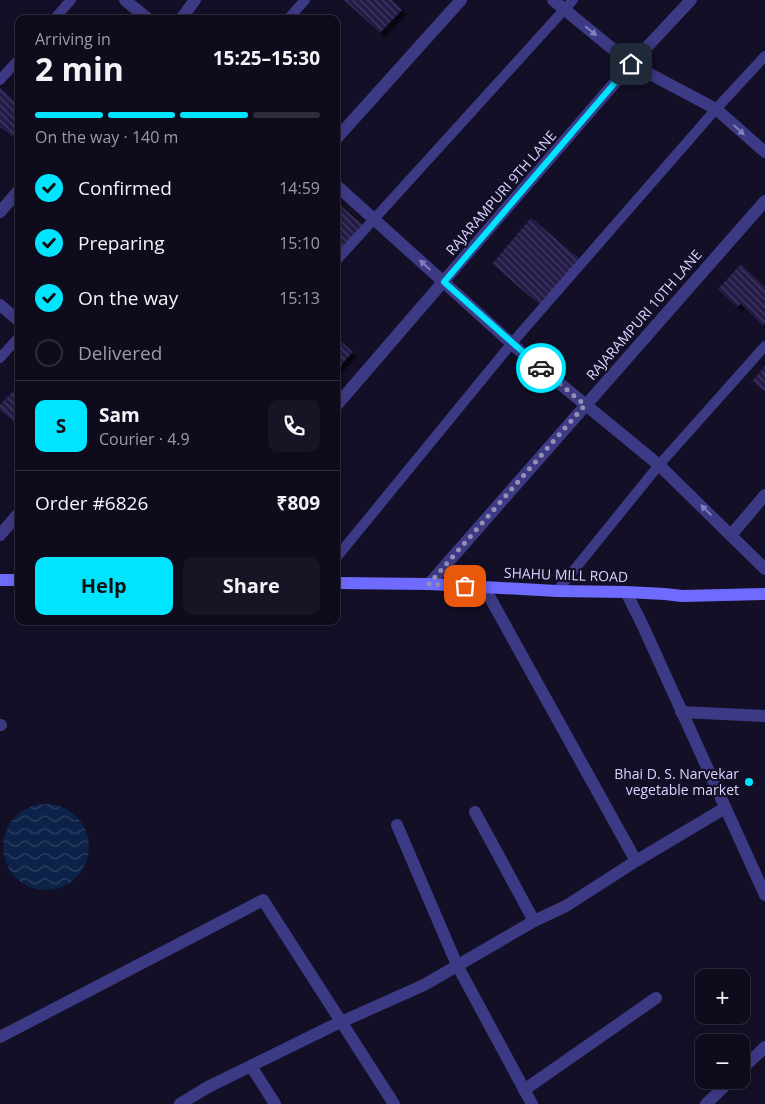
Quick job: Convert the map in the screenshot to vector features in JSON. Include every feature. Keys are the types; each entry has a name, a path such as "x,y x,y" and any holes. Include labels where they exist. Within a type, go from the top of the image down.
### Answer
{"main road":[{"path":"0,580 15,580"},
{"name":"SHAHU MILL ROAD","path":"340,583 429,584 682,596 765,594"}],"street":[{"path":"124,0 143,15"},
{"path":"184,15 195,0"},
{"path":"340,135 461,0"},
{"path":"553,0 569,5 631,64 716,109 765,152"},
{"name":"RAJARAMPURI 9TH LANE","path":"340,401 631,64 691,0"},
{"path":"340,189 512,343 659,465 765,569"},
{"path":"0,212 15,195"},
{"name":"RAJARAMPURI 10TH LANE","path":"429,584 765,201"},
{"path":"0,305 15,318"},
{"path":"731,536 765,495"},
{"path":"0,535 15,518"},
{"path":"484,587 636,861"},
{"path":"626,592 764,890"},
{"path":"681,712 765,716"},
{"path":"180,1104 208,1087 424,984 534,921 566,906 636,861 725,808"},
{"path":"475,812 534,921"},
{"path":"397,824 457,965 532,1104"},
{"path":"0,1037 263,900 394,1104"},
{"path":"524,1090 656,998"},
{"path":"750,1061 765,1047"},
{"path":"251,1066 275,1104"},
{"path":"706,1104 722,1089"}],"lane":[{"path":"57,15 70,0"},
{"path":"292,15 305,0"},
{"path":"340,257 569,5"},
{"path":"340,553 512,343 716,109 765,56"},
{"path":"0,80 15,63"},
{"path":"0,358 15,341"},
{"path":"557,591 659,465 765,346"}],"water":[{"path":"46,804 63,807 77,816 86,830 89,847 86,864 77,878 63,887 46,890 29,887 15,878 6,864 3,847 6,830 15,816 29,807"}],"building":[{"path":"344,0 392,0 402,10 380,33"},
{"path":"0,88 15,101 15,139 0,127"},
{"path":"340,205 363,225 340,251"},
{"path":"531,218 581,260 541,306 492,264"},
{"path":"741,264 765,287 765,324 763,326 741,304 737,307 718,289"},
{"path":"340,341 353,352 340,366"},
{"path":"765,366 765,392 752,381"},
{"path":"15,388 15,423 0,410 0,405"}],"way so far":[{"path":"465,586 429,584 585,405 541,368"}],"place":[{"name":"Bhai D. S. Narvekar vegetable market","path":"749,782"}],"route":[{"path":"541,368 444,282 631,64"}]}
